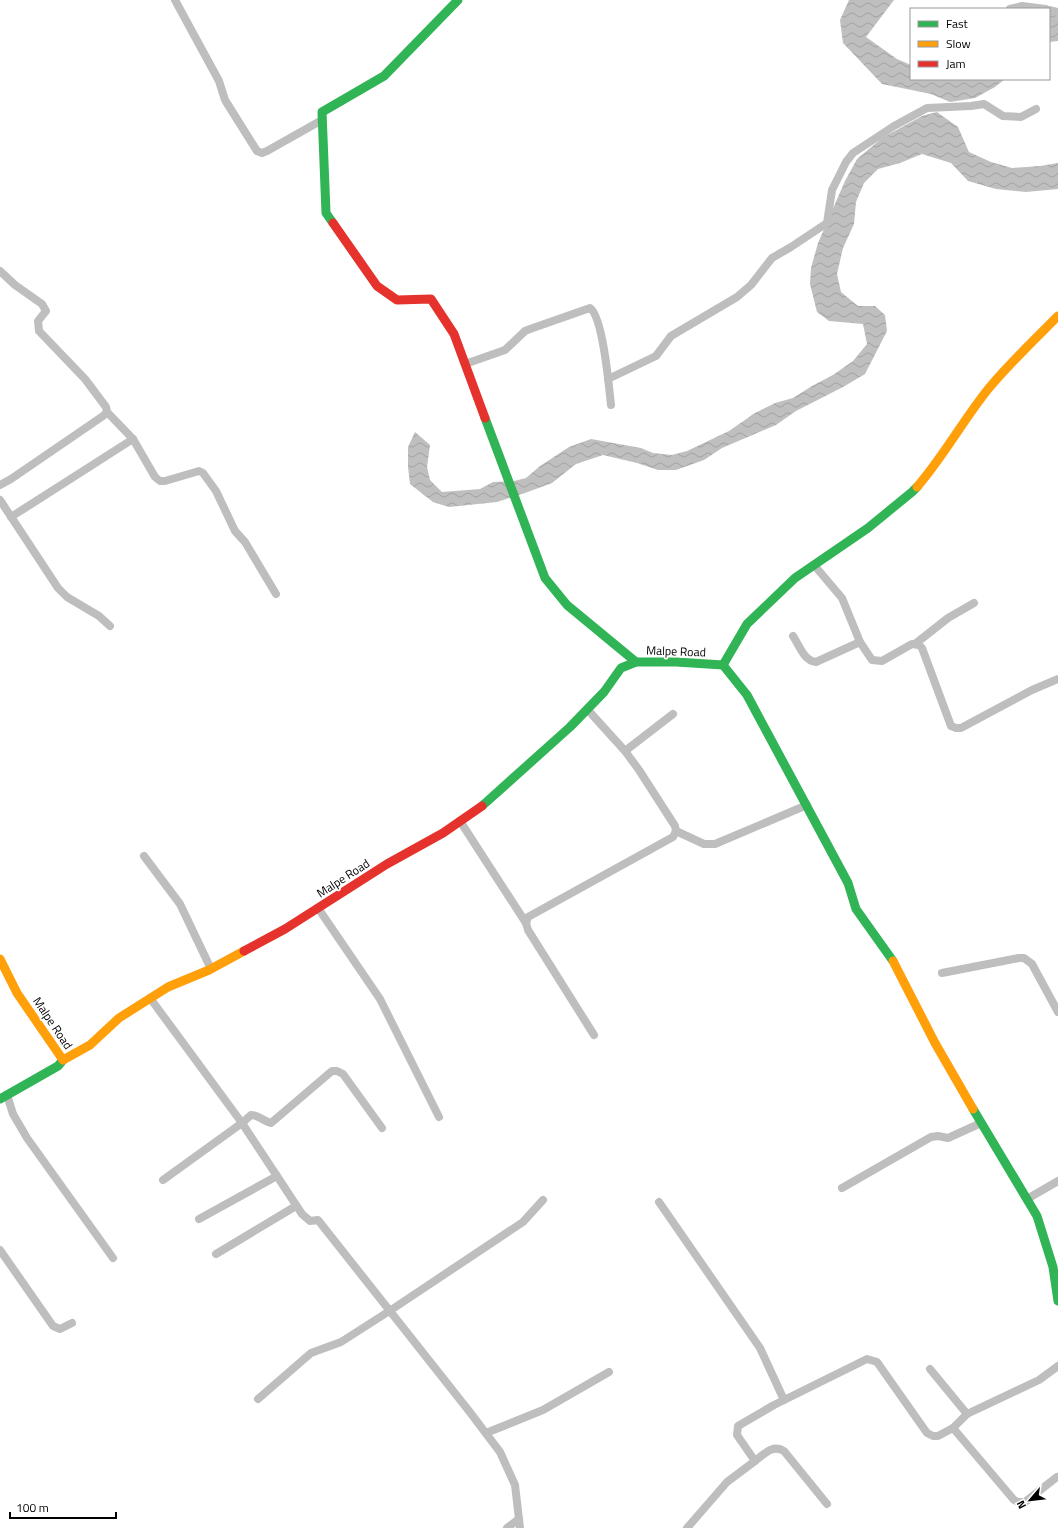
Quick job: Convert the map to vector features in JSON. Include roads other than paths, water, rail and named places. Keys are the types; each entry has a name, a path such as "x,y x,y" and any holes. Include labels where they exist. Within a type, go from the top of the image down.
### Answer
{"street":[{"path":"175,0 219,81 225,100 258,151 267,151 322,120"},
{"path":"458,0 384,76 322,112 326,213 377,286 397,300 431,299 454,334 516,504 545,578 567,606 636,662"},
{"path":"1014,8 1022,6 1039,8"},
{"path":"608,379 658,354 671,336 737,297 751,285 772,258 826,223 832,190 846,162 853,153 894,126 930,107 986,104 1001,115 1019,117 1036,109"},
{"path":"0,271 15,285 42,304 46,311 38,321 39,331 85,379 106,407 107,412 133,438 155,476 160,481 165,482 199,471 203,473 216,491 235,531 246,544 276,594"},
{"path":"465,364 505,350 525,331 590,308 594,312 604,347 611,405"},
{"path":"1058,316 988,388 933,468 912,492 868,528 795,578 747,624 723,665 747,695 848,883 856,910 897,968 935,1043 1037,1216 1053,1267 1058,1301"},
{"path":"0,485 11,479 107,412"},
{"path":"11,517 133,438"},
{"path":"0,500 62,593 99,616 110,626"},
{"path":"814,565 842,598 860,642 872,660 882,661 912,644 915,644 948,618 974,602"},
{"path":"793,636 806,658 811,662 816,662 860,642"},
{"path":"915,644 922,648 951,726 956,728 961,728 1032,690 1058,679"},
{"name":"Malpe Road","path":"0,959 17,993 63,1060 90,1045 119,1018 168,987 211,969 285,929 387,864 443,833 482,806 570,727 604,692 621,668 636,662 676,662 723,665"},
{"path":"526,923 528,917 673,837 676,831 675,826 639,770 625,751 588,709"},
{"path":"625,751 672,714"},
{"path":"676,831 704,844 715,844 807,805"},
{"path":"460,821 526,923 528,930 594,1035"},
{"path":"144,856 180,904 211,969"},
{"path":"318,908 380,999 439,1117"},
{"path":"942,973 1024,958 1032,964 1058,1012"},
{"path":"150,998 242,1123 302,1214 310,1221 318,1220 391,1310 500,1452 515,1485 519,1524 507,1528"},
{"path":"63,1060 58,1066 4,1097 27,1138 113,1258"},
{"path":"164,1180 251,1115 258,1116 270,1123 332,1071 337,1071 343,1074 382,1128"},
{"path":"842,1188 931,1137 938,1136 948,1138 981,1123"},
{"path":"199,1219 277,1176"},
{"path":"1027,1199 1058,1180"},
{"path":"258,1399 311,1353 341,1342 391,1310 523,1222 543,1200"},
{"path":"659,1202 760,1348 784,1400"},
{"path":"216,1254 296,1206"},
{"path":"0,1250 53,1326 60,1329 72,1323"},
{"path":"755,1461 737,1435 738,1426 784,1400 867,1359 872,1359 877,1362 927,1433 933,1436 938,1436 953,1428 967,1414 1039,1380 1058,1366"},
{"path":"930,1368 967,1414"},
{"path":"486,1433 543,1410 609,1372"},
{"path":"953,1428 1014,1500 1018,1502 1025,1502 1057,1478"},
{"path":"687,1528 727,1482 774,1447 780,1448 784,1451 827,1504"}],"water":[{"path":"849,0 894,0 866,37 897,59 910,65 910,80 1004,80 995,87 975,98 950,102 931,94 882,84 843,43 840,20"},
{"path":"1050,11 1058,13 1058,41 1050,42"},
{"path":"937,112 958,127 969,152 991,162 1012,168 1058,163 1058,189 1026,192 996,189 968,181 951,163 922,154 900,163 878,169 864,183 856,202 854,224 843,248 837,274 841,292 858,306 875,306 885,315 887,331 865,374 796,411 776,425 722,448 704,460 676,470 658,470 637,463 603,455 576,464 552,483 525,493 497,502 449,507 433,502 410,484 408,447 415,432 430,445 427,467 430,480 442,492 480,489 493,482 514,481 526,478 540,466 569,447 591,439 641,448 653,453 672,455 687,451 729,431 755,413 775,403 793,398 833,375 853,361 867,344 863,324 829,321 817,312 810,284 811,268 818,243 845,181 857,159 882,138 922,116"}]}
